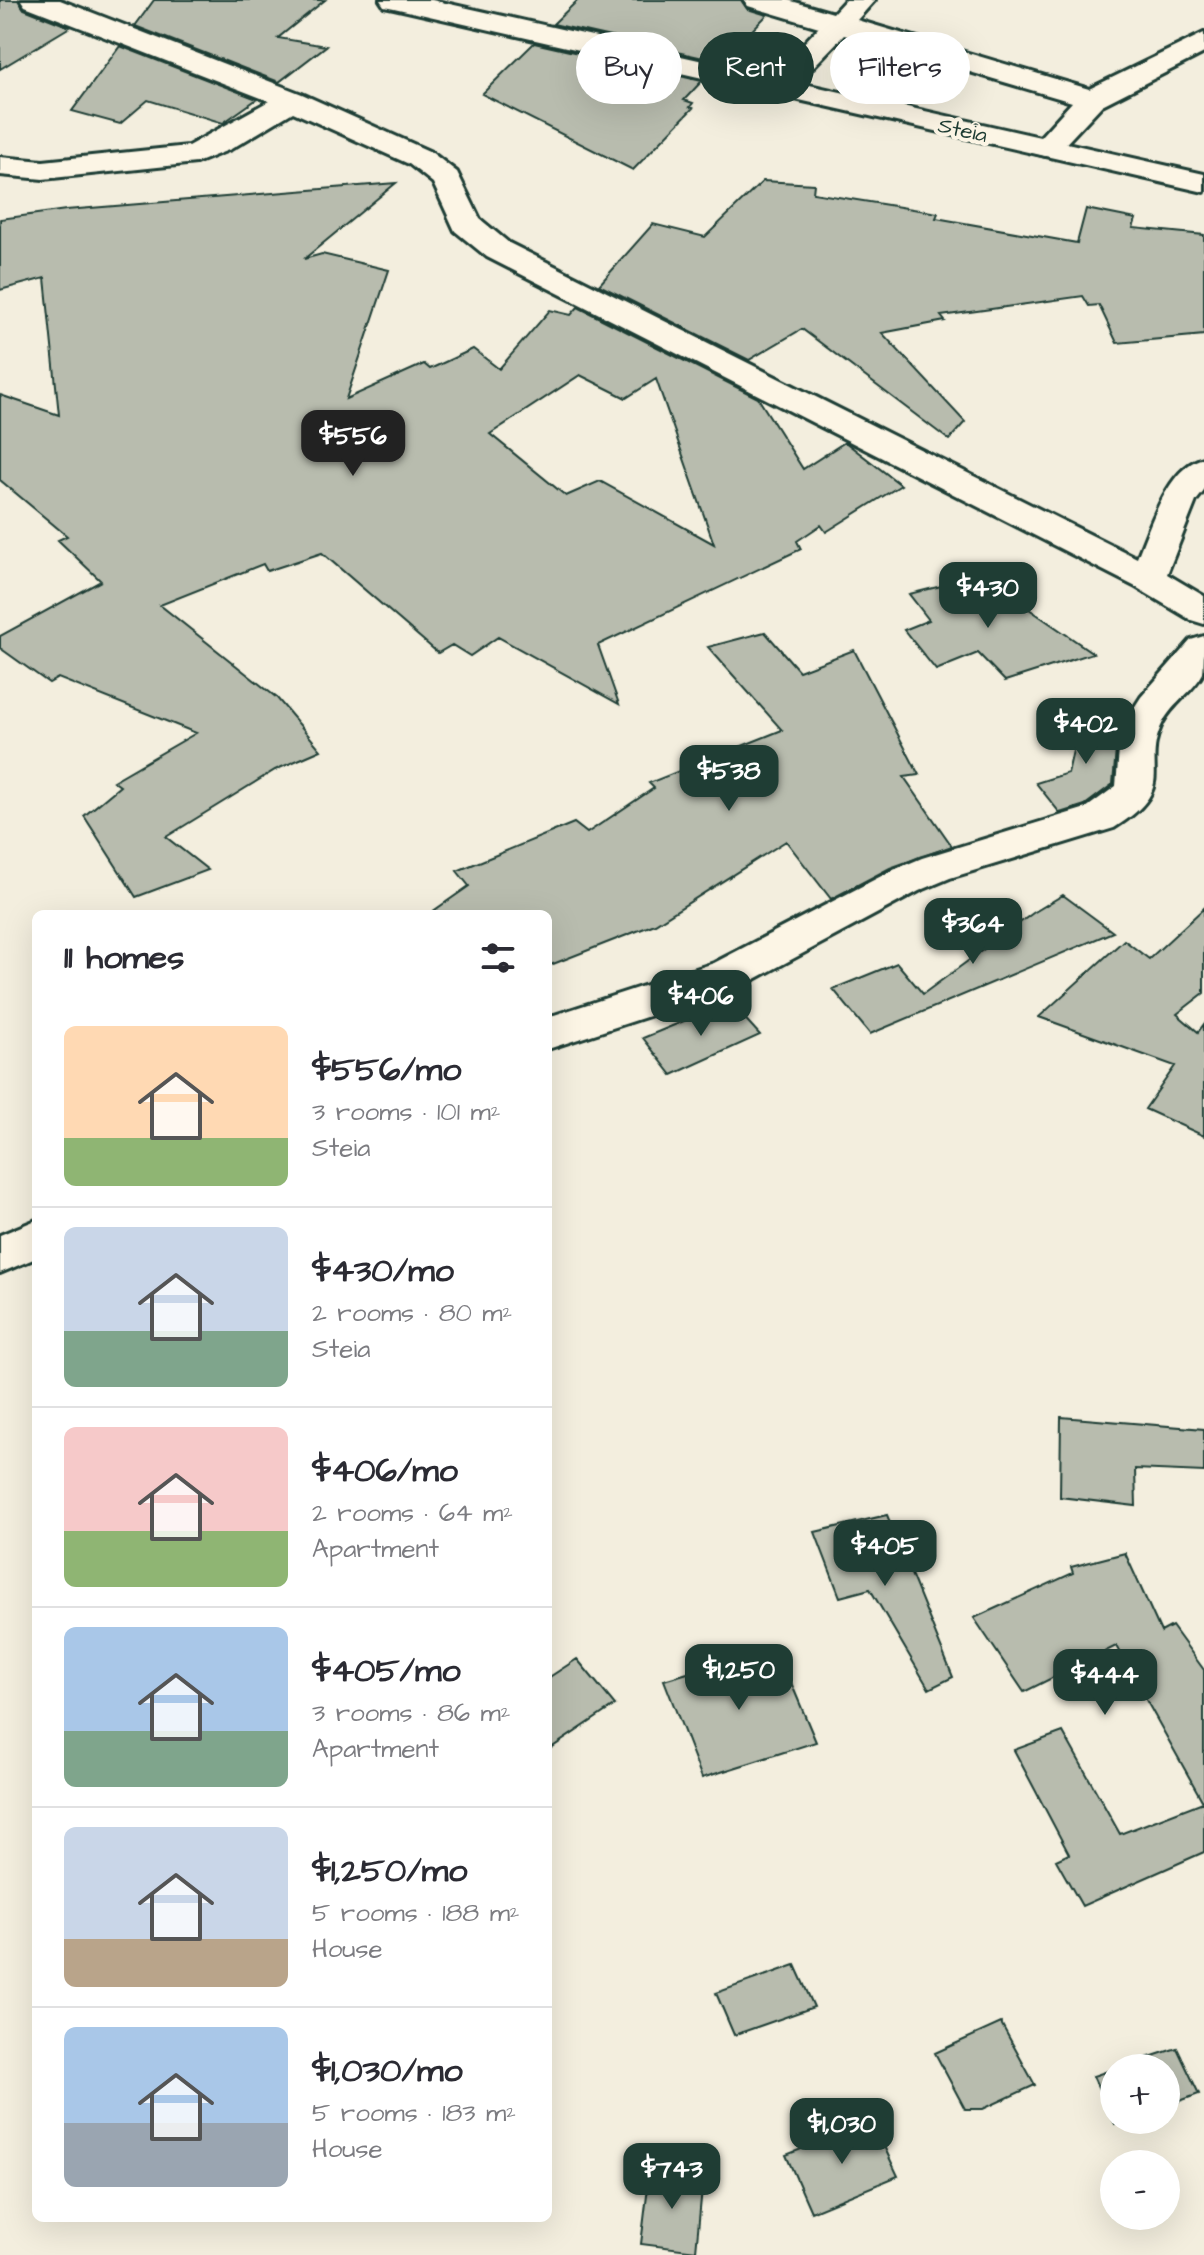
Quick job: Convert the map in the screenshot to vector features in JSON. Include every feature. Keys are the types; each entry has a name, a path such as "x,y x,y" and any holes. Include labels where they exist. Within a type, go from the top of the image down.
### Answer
{"street":[{"path":"35,0 292,100 420,158 446,179 466,224 498,250 1147,578 1204,612"},
{"name":"Steia","path":"394,0 698,69"},
{"path":"758,0 1092,99"},
{"path":"814,50 861,0"},
{"path":"1046,147 1092,99 1204,42"},
{"name":"Steia","path":"814,95 1204,183"},
{"path":"0,166 43,170 196,154 292,100"},
{"path":"1147,578 1179,499 1204,468"},
{"path":"552,1032 729,974 905,881 936,868 1100,818 1124,805 1137,782 1144,722 1204,648"},
{"path":"0,1255 32,1240"}],"building":[{"path":"0,0 18,0 24,9 70,27 0,69"},
{"path":"154,0 325,0 278,38 326,46 279,82 135,26"},
{"path":"578,0 741,0 747,9 767,15 750,32 698,32 698,57 682,53 682,32 588,32 553,24"},
{"path":"534,43 576,52 576,104 682,104 682,76 698,80 698,85 684,100 693,103 690,107 693,108 633,170 482,94"},
{"path":"120,46 257,99 223,123 148,100 120,124 72,111"},
{"path":"763,181 814,184 813,193 938,213 936,218 1077,243 1086,209 1136,219 1133,228 1204,235 1204,335 1117,343 1099,305 1089,306 1083,296 941,316 945,321 882,333 965,422 949,440 802,329 749,360 599,285 653,224 705,237"},
{"path":"396,183 304,259 322,254 389,270 346,399 424,364 430,369 473,349 499,369 550,310 571,315 578,307 758,398 803,469 845,442 901,485 826,532 821,525 797,541 801,549 598,645 619,704 498,637 470,656 452,645 438,653 322,553 267,571 263,564 160,605 277,698 321,750 275,770 166,837 208,870 136,897 84,816 120,786 113,781 196,733 58,678 49,683 0,648 0,636 101,581 58,540 67,536 0,480 0,395 59,415 45,278 0,290 0,219 66,210","holes":["580,375 626,398 656,379 714,544 600,481 566,496 490,434"]},
{"path":"981,576 1093,653 1005,681 978,653 936,670 904,630 929,620 909,594"},
{"path":"765,632 799,671 854,650 919,775 904,777 952,846 890,868 831,899 786,841 655,924 552,964 552,910 435,910 469,886 457,871 574,823 587,833 654,788 649,783 782,730 708,647"},
{"path":"1081,715 1122,722 1117,738 1113,784 1085,805 1060,813 1036,783 1068,773"},
{"path":"1063,895 1113,932 870,1034 833,989 897,963 923,994 1033,913"},
{"path":"1204,908 1204,993 1177,1014 1198,1032 1204,1024 1204,1136 1145,1109 1175,1066 1039,1017 1124,940 1149,959"},
{"path":"730,1002 760,1035 672,1075 643,1038"},
{"path":"1061,1417 1204,1429 1204,1472 1135,1469 1136,1506 1060,1497"},
{"path":"887,1515 953,1677 929,1689 870,1589 840,1597 815,1532"},
{"path":"1125,1553 1161,1632 1172,1626 1204,1670 1204,1852 1082,1906 1056,1860 1069,1854 1014,1750 1063,1732 1120,1834 1203,1802 1116,1646 1024,1692 974,1618 1073,1573 1071,1567"},
{"path":"776,1647 816,1742 702,1778 664,1680"},
{"path":"577,1659 615,1705 552,1747 552,1675"},
{"path":"795,1965 814,2007 734,2035 716,1993"},
{"path":"1001,2023 1035,2085 983,2109 965,2109 935,2053"},
{"path":"1177,2048 1180,2054 1159,2054"},
{"path":"1180,2054 1199,2094 1180,2101"},
{"path":"1100,2074 1100,2091 1093,2076"},
{"path":"872,2121 898,2176 811,2212 786,2155"},
{"path":"650,2171 703,2178 696,2251 641,2244"}]}
